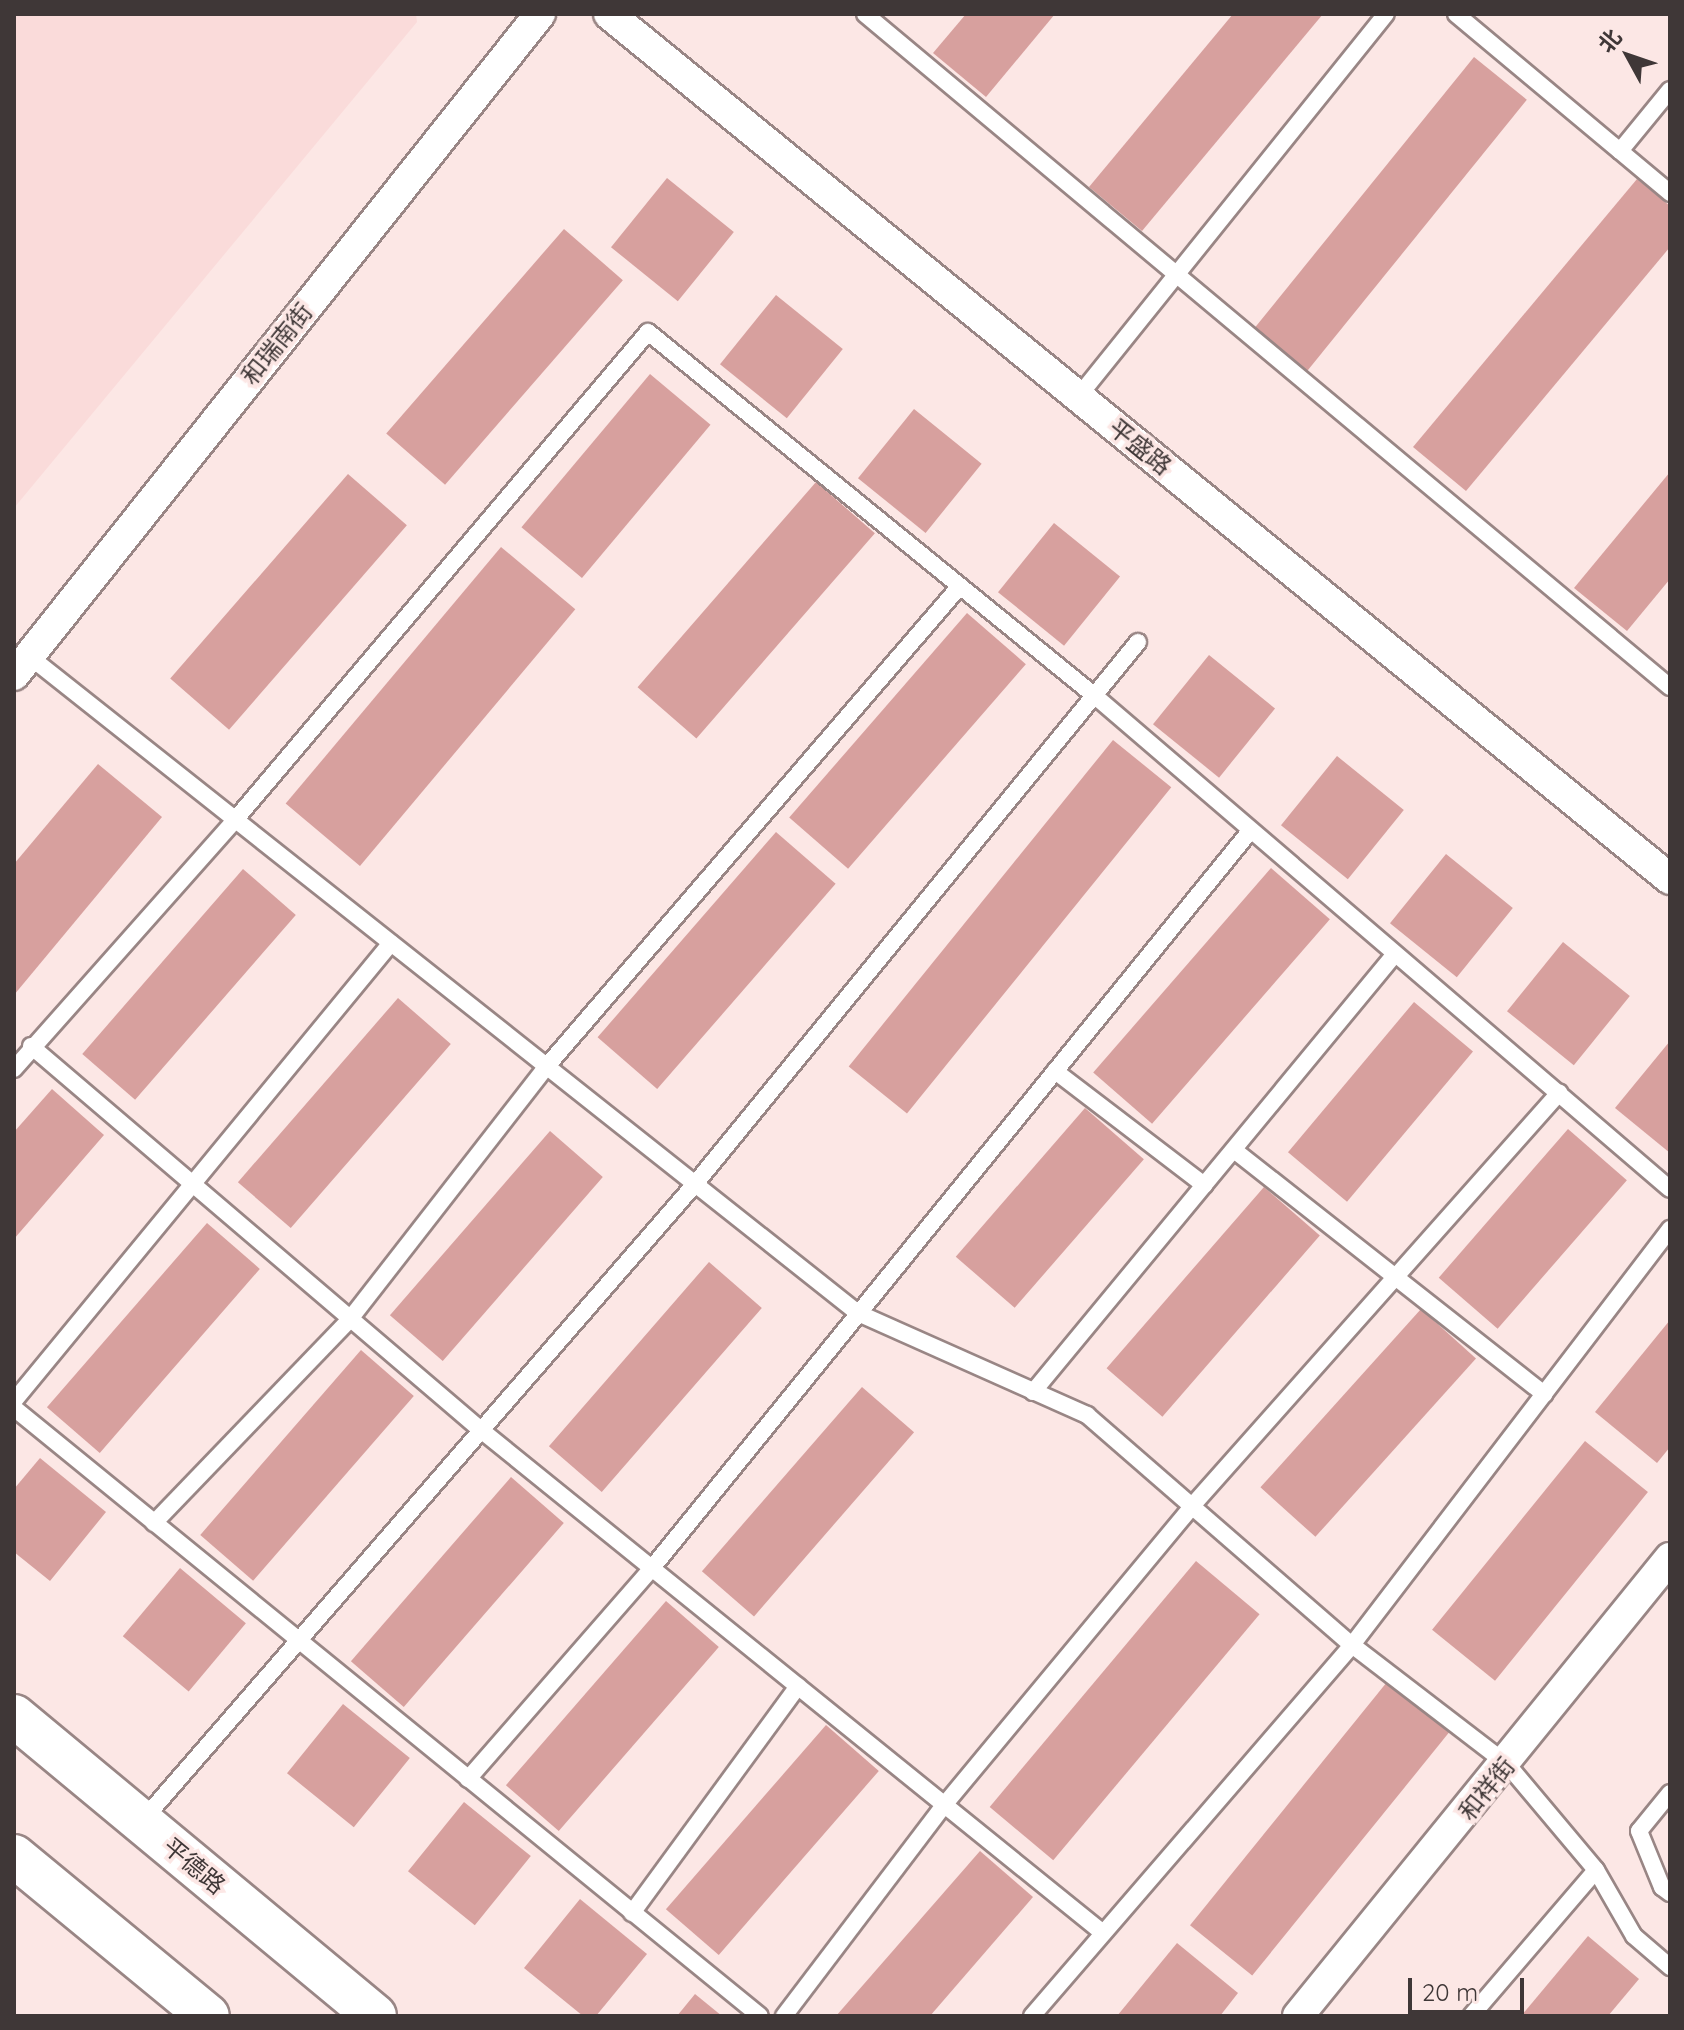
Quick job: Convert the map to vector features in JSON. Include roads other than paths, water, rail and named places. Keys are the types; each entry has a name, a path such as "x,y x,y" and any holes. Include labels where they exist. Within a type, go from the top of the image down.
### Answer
{"main road":[{"name":"平德路","path":"14,1716 375,2016"},
{"path":"14,1856 208,2016"}],"street":[{"name":"和瑞南街","path":"22,666 540,14"},
{"name":"平盛路","path":"609,14 1670,879"},
{"name":"和祥街","path":"1298,2016 1507,1764 1670,1558"}],"lane":[{"path":"865,14 1670,687"},
{"path":"1078,397 1386,14"},
{"path":"1456,14 1670,193"},
{"path":"1620,151 1670,90"},
{"path":"14,1069 31,1046 235,820 648,332 1095,696 1670,1189"},
{"path":"154,1523 350,1319 547,1066 960,586"},
{"path":"141,1822 695,1184 1138,642"},
{"path":"22,666 235,820 858,1313 1087,1415 1352,1645 1507,1764 1596,1870 1634,1936 1670,1967"},
{"path":"468,1779 652,1568 1251,830"},
{"path":"14,1401 391,943"},
{"path":"1033,1392 1395,954"},
{"path":"31,1046 481,1430 1103,1933"},
{"path":"1055,1071 1204,1185"},
{"path":"784,2016 945,1804 1192,1506 1559,1093"},
{"path":"1234,1150 1544,1394"},
{"path":"1032,2016 1352,1645 1670,1229"},
{"path":"14,1408 760,2016"},
{"path":"632,1913 798,1686"},
{"path":"1670,1793 1639,1831 1662,1887 1670,1893"},
{"path":"1471,2016 1596,1870"}]}
